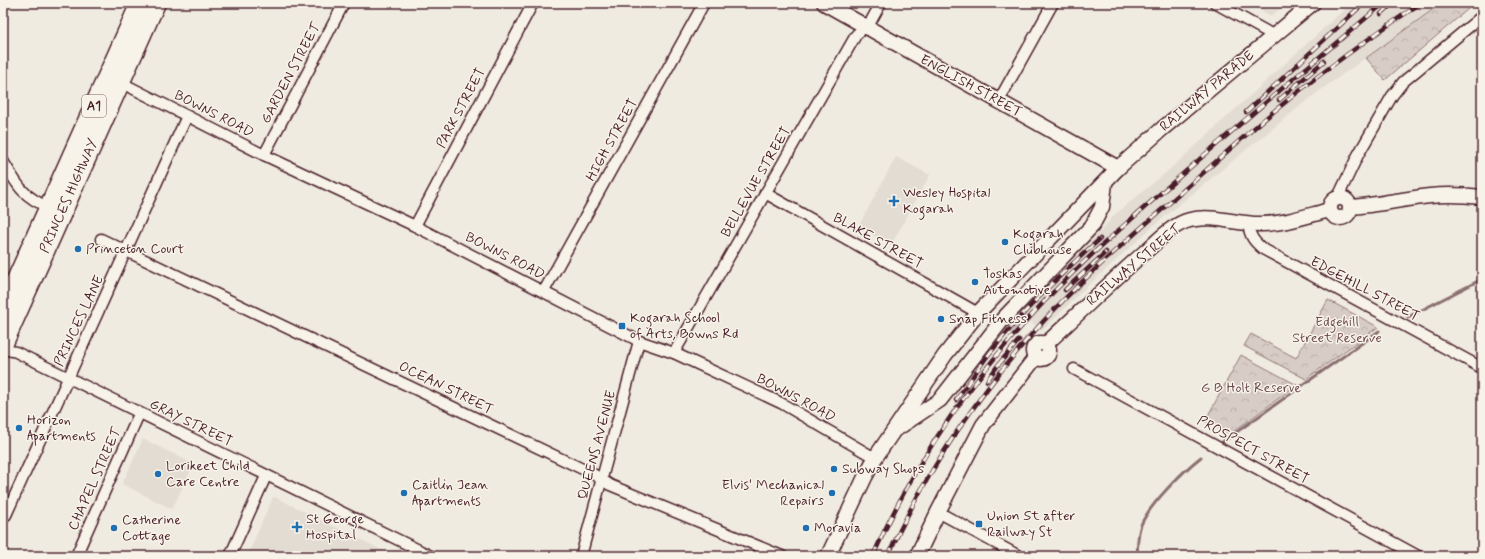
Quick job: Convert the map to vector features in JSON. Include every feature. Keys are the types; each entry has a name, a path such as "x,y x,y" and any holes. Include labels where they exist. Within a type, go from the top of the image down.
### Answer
{"highway":[{"name":"PRINCES HIGHWAY","path":"3,309 140,3"},
{"name":"PRINCES HIGHWAY","path":"3,344 156,3"}],"main road":[{"name":"ENGLISH STREET","path":"824,3 1118,168"},
{"name":"RAILWAY PARADE","path":"828,556 875,458 945,354 978,313 1118,168 1273,35 1313,3"},
{"name":"RAILWAY PARADE","path":"894,430 934,404 1006,321 1092,226 1102,207 1105,183"},
{"path":"1334,204 1346,200 1351,207 1376,205 1431,196 1468,195 1482,197"},
{"name":"RAILWAY STREET","path":"917,556 983,425 1037,347 1174,227 1189,220 1202,218 1248,224 1263,224 1290,220 1334,204"},
{"path":"918,393 930,400 945,392"}],"street":[{"name":"GARDEN STREET","path":"264,155 344,3"},
{"name":"PARK STREET","path":"415,226 533,3"},
{"name":"HIGH STREET","path":"544,291 704,3"},
{"name":"BELLEVUE STREET","path":"674,353 856,35 871,21 881,3"},
{"path":"998,102 1053,3"},
{"path":"1215,3 1273,35"},
{"path":"1334,204 1358,155 1392,96 1403,82 1482,16"},
{"name":"BOWNS ROAD","path":"120,82 264,155 415,226 639,341 674,353 781,403 875,458"},
{"name":"PRINCES LANE","path":"6,515 187,116"},
{"path":"3,161 25,195 49,208"},
{"name":"BLAKE STREET","path":"765,193 978,313"},
{"name":"EDGEHILL STREET","path":"1248,224 1250,235 1254,242 1263,249 1482,368"},
{"name":"OCEAN STREET","path":"101,238 586,470 610,485 782,556"},
{"name":"QUEENS AVENUE","path":"581,556 639,341"},
{"name":"GRAY STREET","path":"3,349 12,351 431,556"},
{"name":"PROSPECT STREET","path":"1074,369 1418,556"},
{"name":"CHAPEL STREET","path":"76,556 139,414"},
{"path":"230,556 266,476"},
{"path":"938,512 1019,556"}],"shaded area":[{"path":"1248,3 1288,3 1271,16"},
{"path":"1351,3 1442,3 1314,95 1230,163 1157,223 1080,293 1042,331 1018,312 1052,275 1101,231 1113,216 1169,170"},
{"name":"Wesley Hospital Kogarah","path":"896,157 930,175 891,245 858,227"},
{"name":"Lorikeet Child Care Centre","path":"143,439 194,464 172,509 122,484"},
{"name":"St George Hospital","path":"273,497 275,497 394,556 247,556"}],"green space":[{"path":"1442,3 1475,3 1385,80 1366,58"},
{"name":"Edgehill Street Reserve","path":"1328,300 1378,327 1306,379 1244,346 1251,334 1296,358"},
{"name":"G B Holt Reserve","path":"1241,355 1297,385 1230,434 1205,421"}],"waterway":[{"path":"1408,317 1482,279"},
{"path":"1221,443 1379,331"},
{"path":"1137,556 1139,532 1145,517 1167,489 1201,457"}],"tunnel":[{"path":"1009,323 1033,344"}],"railway":[{"path":"1246,112 1364,3"},
{"path":"873,556 905,492 922,461 942,430 962,400 1006,344 1030,317 1097,250 1195,163 1384,3"},
{"path":"1381,14 1393,3"},
{"path":"888,556 918,495 936,464 975,405 996,377 1040,325 1074,289 1270,114 1333,65 1421,3"},
{"path":"1279,100 1324,61"},
{"path":"956,400 986,358 1012,326 1055,281 1100,239"},
{"path":"1065,290 1106,252"},
{"path":"987,381 1019,340"}],"place":[{"name":"Wesley Hospital Kogarah","path":"894,201"},
{"name":"Kogarah Clubhouse","path":"1005,242"},
{"name":"Princeton Court","path":"78,249"},
{"name":"Toskas Automotive","path":"975,282"},
{"name":"Snap Fitness","path":"941,319"},
{"name":"Kogarah School of Arts, Bowns Rd","path":"622,326"},
{"name":"Horizon Apartments","path":"19,428"},
{"name":"Subway Shops","path":"834,469"},
{"name":"Lorikeet Child Care Centre","path":"158,474"},
{"name":"Caitlin Jean Apartments","path":"404,493"},
{"name":"Elvis' Mechanical Repairs","path":"832,493"},
{"name":"Union St after Railway St","path":"979,524"},
{"name":"St George Hospital","path":"297,527"},
{"name":"Catherine Cottage","path":"114,528"},
{"name":"Moravia","path":"806,528"}]}
